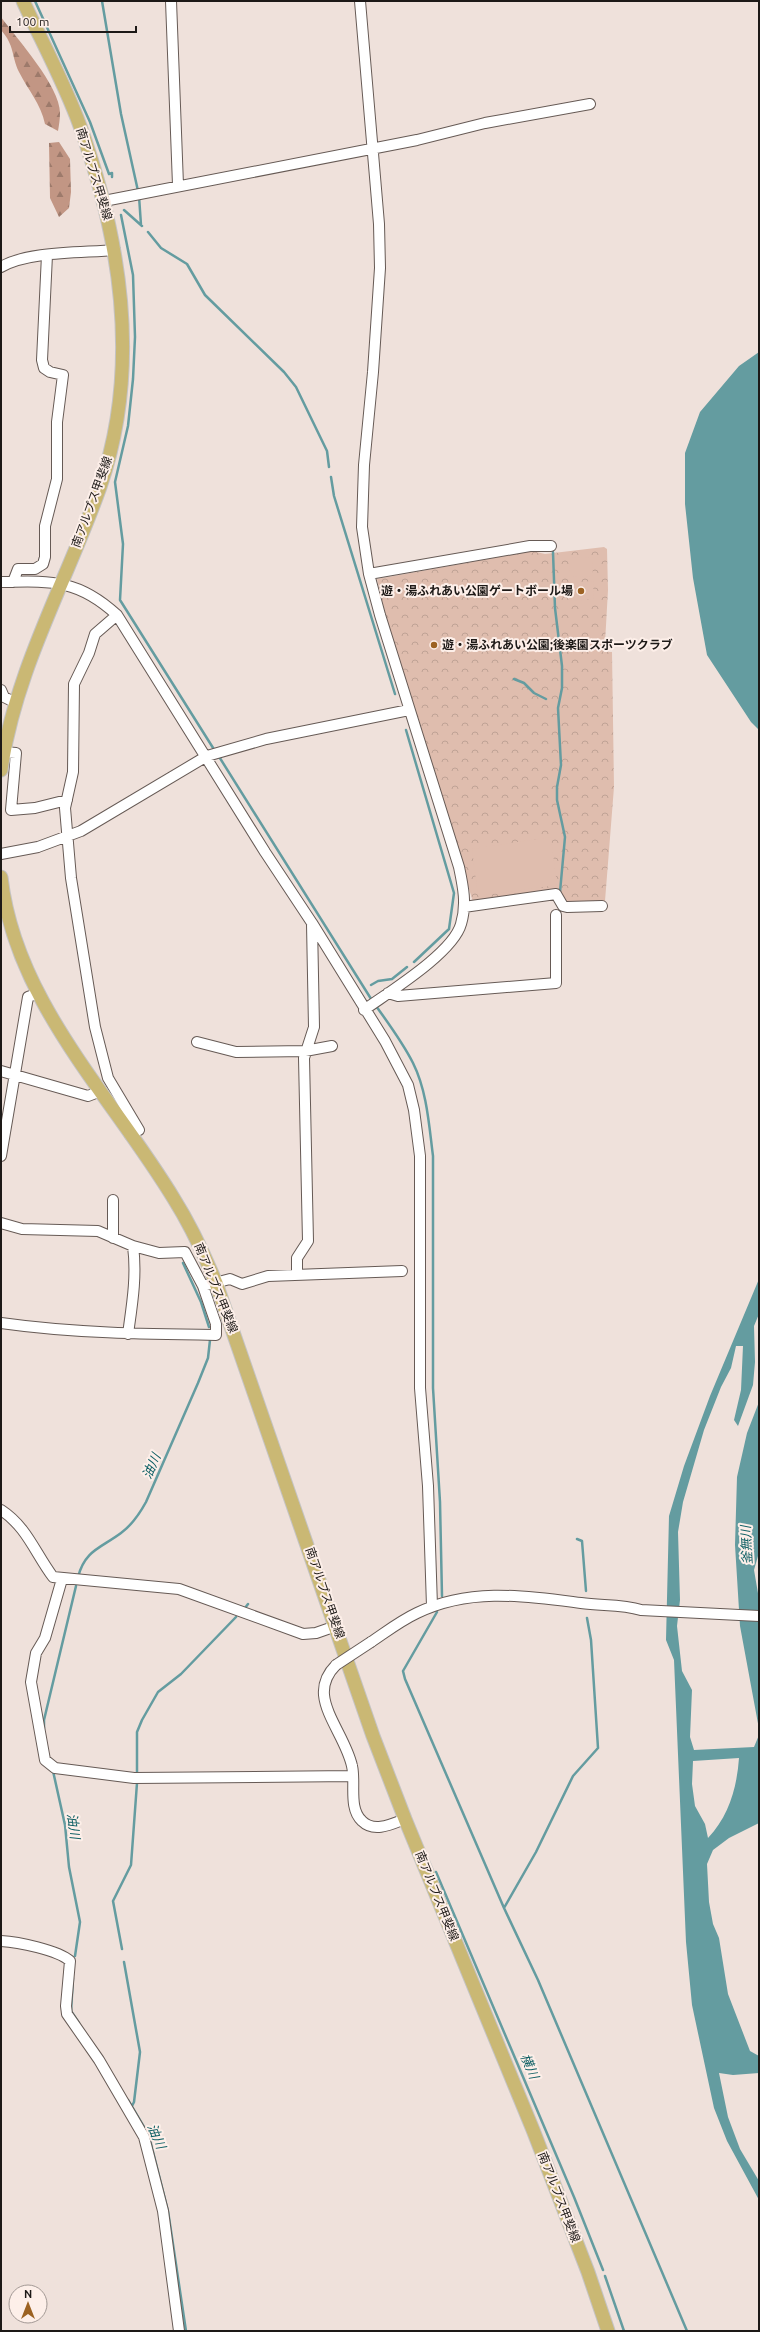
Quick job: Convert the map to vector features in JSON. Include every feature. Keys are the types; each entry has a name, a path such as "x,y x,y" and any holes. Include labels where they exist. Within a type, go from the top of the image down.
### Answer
{"main road":[{"name":"南アルプス甲斐線","path":"1,770 16,703 60,583 99,488 110,451 119,408 124,336 123,302 115,250 104,201 80,126 23,1"},
{"name":"南アルプス甲斐線","path":"1,877 15,938 48,1012 174,1198 205,1257 216,1283 373,1736 405,1819 533,2130 588,2272 608,2331"}],"street":[{"path":"171,1 178,185"},
{"path":"360,1 379,224 380,268 362,499 362,527 369,574 409,710 459,867 464,889 464,907 461,925 454,939 441,952 364,1010"},
{"path":"104,201 178,185 417,140 462,127 590,104"},
{"path":"1,267 20,258 115,250"},
{"path":"13,582 18,569 35,570 43,564 45,557 45,526 57,479 57,422 63,375 50,372 44,368 42,360 47,255"},
{"path":"369,574 530,546 551,546"},
{"path":"1,582 60,583 82,589 98,598 117,615 207,756 265,852 312,923 399,1065 408,1085 414,1110 420,1156 420,1388 428,1486 432,1606"},
{"path":"117,615 95,634 89,653 74,684 73,772 65,808 71,878 94,1027 108,1078 139,1130 130,1135"},
{"path":"1,690 4,697 16,703"},
{"path":"1,854 38,847 68,837 207,756 266,739 409,710"},
{"path":"4,752 16,753 11,810 35,808 67,800"},
{"path":"464,907 556,894 563,906 602,906"},
{"path":"388,993 398,996 556,983 556,915"},
{"path":"297,1274 297,1258 308,1241 305,1051 314,1027 312,923"},
{"path":"1,1156 28,997 39,993"},
{"path":"197,1042 236,1052 305,1051 332,1046"},
{"path":"1,1071 88,1096 101,1091"},
{"path":"113,1200 113,1238"},
{"path":"1,1222 22,1229 98,1231 133,1246 159,1253 185,1252 203,1286 216,1324 216,1335 128,1334 46,1330 1,1323"},
{"path":"128,1334 134,1287 135,1263 133,1246"},
{"path":"203,1286 230,1279 242,1284 268,1276 402,1271"},
{"path":"1,1510 14,1519 29,1537 53,1577 179,1589 303,1634 316,1633 336,1626"},
{"path":"62,1579 45,1638 36,1653 31,1682 45,1760 55,1768 134,1778 353,1776"},
{"path":"405,1819 381,1827 368,1826 363,1822 354,1805 353,1776 348,1753 324,1695 326,1679 336,1665 402,1621 432,1606 475,1596 507,1594 619,1606 641,1610 759,1616"},
{"path":"1,1941 15,1942 36,1948 67,1958 70,1961 66,2006 67,2014 110,2079 144,2137 149,2153 169,2242 179,2331"}],"green space":[{"path":"1,17 46,77 53,90 58,102 60,113 58,131 45,124 41,110 19,72 9,41 1,30"},
{"path":"59,142 70,159 71,192 69,208 59,217 50,198 49,143"},
{"path":"604,547 607,549 608,590 605,643 609,652 612,652 614,787 605,901 566,903 563,895 473,902 385,613 377,579 532,551 545,554"},
{"name":"遊・湯ふれあい公園ゲートボール場","path":"592,557 593,576 570,577 569,558"},
{"name":"遊・湯ふれあい公園ゲートボール場","path":"593,581 594,599 571,601 568,583"},
{"path":"551,837 557,885 478,896 472,849"}],"water":[{"path":"759,352 759,730 751,722 707,655 693,578 685,504 685,453 700,412 739,366"},
{"path":"759,1279 759,1314 754,1326 755,1362 753,1385 738,1426 734,1420 741,1390 743,1346 736,1346 731,1368 721,1387 704,1430 683,1502 678,1532 680,1600 677,1626 682,1671 692,1690 690,1737 694,1750 754,1747 759,1735 759,1823 729,1838 713,1850 707,1864 709,1902 713,1924 719,1938 728,1994 750,2051 759,2056 759,2073 733,2075 719,2073 728,2117 740,2149 759,2181 759,2200 727,2141 714,2108 692,2005 686,1942 674,1660 666,1640 669,1516 684,1466 710,1396","holes":["739,1758 734,1790 727,1811 708,1838 705,1824 695,1806 692,1784 693,1761"]},
{"name":"釜無川","path":"759,1402 759,1533 758,1556 754,1570 759,1599 759,1729 740,1626 735,1545 737,1477 747,1433"}],"waterway":[{"path":"35,1 90,122 109,174 112,173 112,177"},
{"path":"102,1 121,114 138,191"},
{"path":"139,196 141,225"},
{"path":"124,210 142,226"},
{"path":"121,215 133,275 135,337 133,379 128,426 115,482 123,544 120,600 215,751"},
{"path":"148,232 161,248 187,264 205,295 284,372 296,387 327,451 329,467"},
{"path":"331,477 334,496 395,694"},
{"path":"553,552 555,608 562,666 562,688 558,708 561,765 557,787 557,800 565,837 560,892"},
{"path":"514,679 524,683 534,693 546,699"},
{"path":"406,730 454,893 449,929 414,962"},
{"path":"218,755 373,1002"},
{"path":"371,985 378,981 392,979 407,967"},
{"path":"376,1006 405,1048 418,1074 427,1108 433,1156 433,1388 440,1502 442,1596"},
{"name":"油川","path":"183,1263 201,1302 209,1327"},
{"name":"油川","path":"78,1577 81,1568 89,1555 125,1530 135,1519 146,1502 208,1358 210,1340"},
{"path":"577,1539 582,1541 586,1591"},
{"name":"油川","path":"44,1728 44,1720 76,1586"},
{"path":"245,1608 248,1604"},
{"path":"437,1612 403,1671 405,1679 504,1908 538,1980 687,2331"},
{"path":"137,1774 137,1732 158,1692 181,1674 236,1617"},
{"path":"504,1908 536,1852 573,1776 598,1748 591,1640 587,1618"},
{"name":"油川","path":"53,1771 65,1825 69,1867 80,1922 75,1956"},
{"path":"122,1949 113,1901 131,1865 137,1783"},
{"name":"横川","path":"436,1872 574,2197 603,2270"},
{"path":"124,1962 140,2052 134,2102 132,2106"},
{"name":"油川","path":"73,1978 71,2011 79,2023"},
{"name":"油川","path":"128,2100 144,2127"},
{"name":"油川","path":"150,2140 168,2211 186,2331"},
{"name":"横川","path":"605,2276 624,2331"}],"place":[{"name":"遊・湯ふれあい公園ゲートボール場","path":"581,591"},
{"name":"遊・湯ふれあい公園;後楽園スポーツクラブ","path":"434,645"}]}
